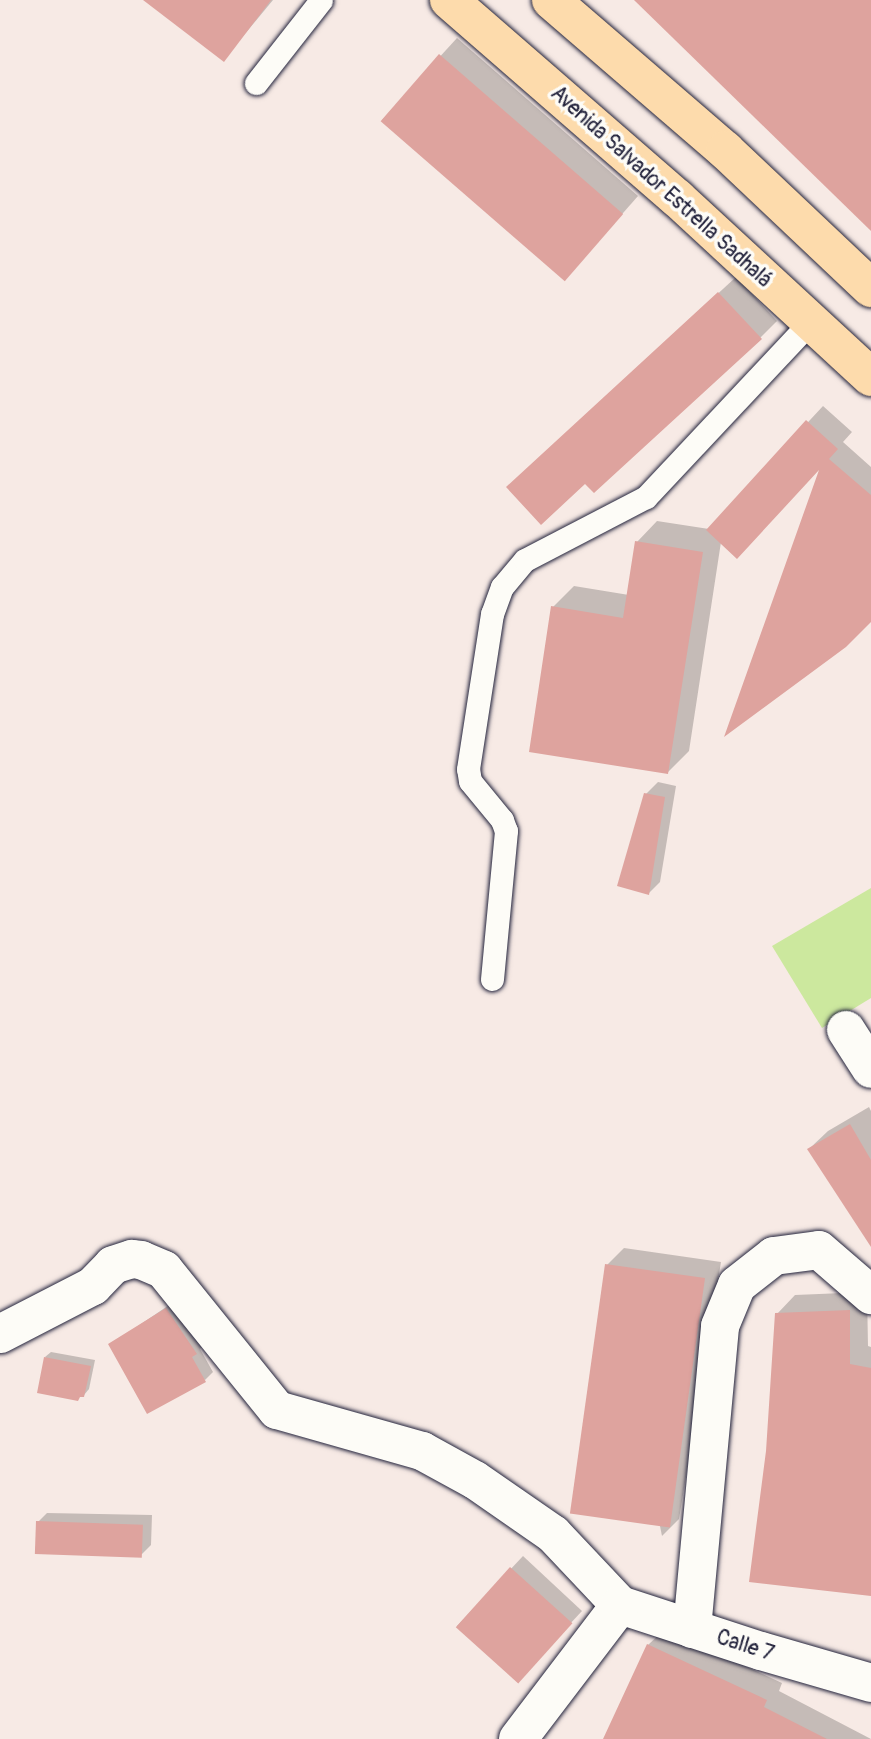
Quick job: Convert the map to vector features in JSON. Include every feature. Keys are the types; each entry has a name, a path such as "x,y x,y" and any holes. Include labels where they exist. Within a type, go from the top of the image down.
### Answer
{"main road":[{"name":"Avenida Salvador Estrella Sadhalá","path":"449,0 677,198 871,377"},
{"path":"551,0 725,149 871,288"}],"street":[{"path":"846,1030 871,1069"},
{"path":"692,1629 720,1326 737,1285 774,1256 819,1251 871,1295"},
{"path":"0,1335 93,1286 113,1265 141,1260 164,1270 277,1410 422,1451 475,1480 552,1534 620,1605 519,1739"},
{"name":"Calle 7","path":"620,1605 871,1683"}],"lane":[{"path":"256,83 321,0"},
{"path":"492,979 506,831 502,820 470,781 468,769 492,614 502,587 524,560 646,497 811,321"}],"green space":[{"path":"871,888 871,998 822,1028 772,946"}],"building":[{"path":"143,0 271,0 224,62"},
{"path":"634,0 871,0 871,231"},
{"path":"439,54 623,214 565,281 381,121"},
{"path":"718,292 762,339 594,493 585,484 541,525 506,487"},
{"path":"806,420 838,449 829,459 871,495 871,622 846,647 724,737 819,470 737,559 706,530"},
{"path":"635,541 703,552 668,774 529,752 551,606 623,618"},
{"path":"644,793 665,797 649,895 617,886"},
{"path":"850,1124 871,1160 871,1247 807,1149"},
{"path":"605,1264 705,1278 670,1528 570,1514"},
{"path":"166,1308 197,1354 192,1357 206,1382 147,1414 108,1344"},
{"path":"850,1310 850,1364 871,1368 871,1596 749,1582 766,1451 775,1313"},
{"path":"44,1357 91,1366 84,1397 80,1397 78,1401 37,1393"},
{"path":"36,1521 143,1525 142,1558 35,1554"},
{"path":"510,1567 572,1623 518,1683 456,1627"},
{"path":"647,1644 767,1700 764,1707 827,1739 603,1739"}]}
